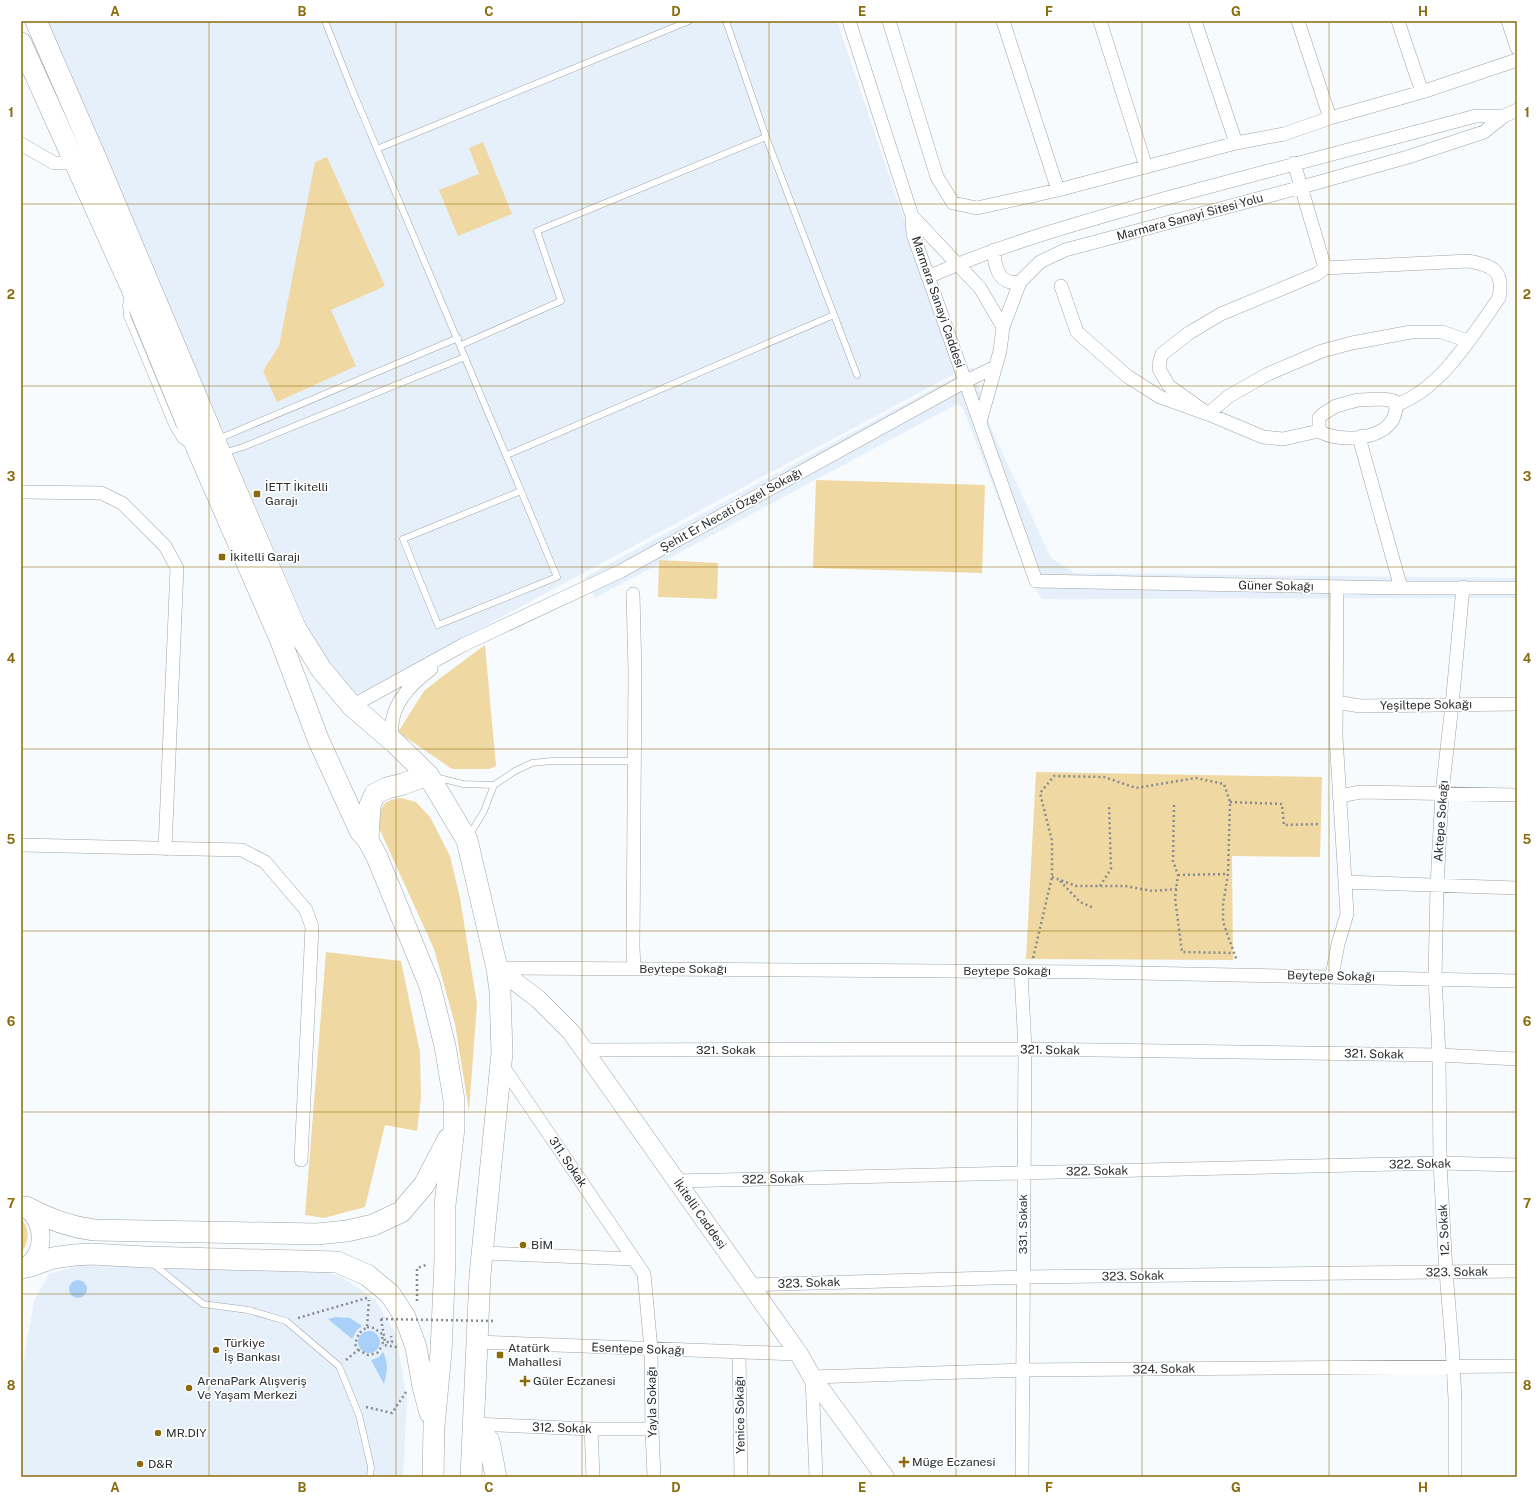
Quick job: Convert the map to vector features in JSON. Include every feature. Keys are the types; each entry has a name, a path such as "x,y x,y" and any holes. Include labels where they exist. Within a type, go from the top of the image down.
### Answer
{"main road":[{"path":"36,21 97,161 210,449 280,641 318,739 360,831 368,840 377,857 430,986 446,1046 454,1100 454,1128 446,1205 441,1352 434,1426 433,1477"},
{"path":"21,43 130,287 210,449 296,629 321,669 352,706 395,743 428,775 467,840 497,968 500,991 502,1065 482,1253 471,1477"},
{"path":"368,840 370,804 375,794 387,788 428,775"},
{"path":"23,1202 45,1218 76,1228 94,1230 317,1234 347,1231 372,1225 401,1212 424,1185 454,1128"},
{"path":"23,1273 53,1258 92,1254 145,1257 337,1262 367,1275 390,1294 405,1317 416,1347 423,1387 434,1426"},
{"path":"473,1424 489,1441 496,1477"}],"street":[{"name":"Marmara Sanayi Caddesi","path":"849,21 912,216 913,234 1036,581"},
{"path":"889,21 937,177 953,203 977,208 1058,190 1236,143 1284,134 1330,118 1422,92 1517,60"},
{"path":"1003,21 1058,190"},
{"path":"1100,21 1146,167"},
{"path":"1195,21 1236,143"},
{"path":"1298,21 1330,118"},
{"path":"1398,21 1422,92"},
{"path":"1508,21 1517,48"},
{"name":"Marmara Sanayi Sitesi Yolu","path":"980,422 1000,350 1003,326 1020,282 1040,262 1065,250 1302,187 1408,157 1484,132 1504,116 1517,110"},
{"name":"Marmara Sanayi Sitesi Yolu","path":"928,277 956,264 1049,231 1294,163 1476,116 1504,116"},
{"path":"21,144 54,163 63,163 74,160"},
{"path":"1294,163 1325,268"},
{"path":"912,216 980,288 1003,326"},
{"path":"994,250 996,268 1003,278 1010,282 1020,282"},
{"path":"1208,414 1169,386 1159,369 1160,360 1162,354 1189,333 1221,314 1316,274 1325,268 1469,261 1486,264 1492,267 1499,277 1501,286 1499,298 1446,370 1437,379 1413,396 1396,405"},
{"path":"1061,286 1076,332 1127,376 1160,397 1208,414 1263,437 1283,439 1319,431 1324,434 1337,437 1372,435 1384,430 1391,422 1396,413 1396,405 1394,401 1383,398 1358,400 1336,406 1323,414 1320,418 1319,431"},
{"path":"1208,414 1229,396 1268,374 1322,351 1352,343 1411,332 1442,332 1468,341"},
{"name":"Şehit Er Necati Özgel Sokağı","path":"463,645 621,571 966,381 995,367"},
{"path":"1362,436 1360,441 1401,588"},
{"path":"21,492 101,493 122,503 165,546 177,568 165,849"},
{"name":"Güner Sokağı","path":"1036,581 1401,588 1517,588"},
{"path":"1332,976 1338,944 1347,914 1336,737 1337,587"},
{"name":"Aktepe Sokağı","path":"1439,1055 1435,978 1437,886 1442,793 1463,587"},
{"path":"633,594 635,674 634,969"},
{"path":"352,706 463,645"},
{"path":"395,743 392,731 393,716 400,701 424,674 463,645"},
{"name":"Yeşiltepe Sokağı","path":"1336,702 1360,706 1517,704"},
{"path":"1339,796 1361,792 1517,795"},
{"path":"21,846 242,850 265,862 306,910 312,927 301,1160"},
{"path":"1345,882 1517,888"},
{"name":"Beytepe Sokağı","path":"497,968 1242,974 1517,981"},
{"name":"İkitelli Caddesi","path":"497,968 538,999 571,1032 799,1354 812,1377 885,1477"},
{"name":"331. Sokak","path":"1022,1477 1025,972"},
{"name":"321. Sokak","path":"584,1050 1025,1049 1439,1055 1517,1059"},
{"name":"12. Sokak","path":"1439,1055 1440,1163 1455,1399 1455,1477"},
{"name":"311. Sokak","path":"502,1065 633,1259"},
{"name":"322. Sokak","path":"676,1181 1440,1163 1517,1165"},
{"path":"23,1202 34,1215 39,1226 41,1236 40,1248 35,1258 23,1273"},
{"path":"482,1253 633,1259"},
{"name":"Yayla Sokağı","path":"633,1259 644,1274 652,1349 652,1429 654,1477"},
{"name":"323. Sokak","path":"749,1285 1023,1277 1517,1271"},
{"name":"Esentepe Sokağı","path":"477,1342 799,1354"},
{"name":"Yenice Sokağı","path":"739,1352 741,1477"},
{"name":"324. Sokak","path":"812,1377 1022,1370 1517,1366"},
{"path":"812,1377 816,1477"},
{"name":"312. Sokak","path":"473,1424 591,1429 652,1429"},
{"path":"591,1429 593,1477"}],"lane":[{"path":"325,21 350,87 461,345 557,577 438,625 403,539 521,491"},
{"path":"377,149 688,21"},
{"path":"726,21 766,137 857,375"},
{"path":"461,345 561,301 537,231 766,137"},
{"path":"507,455 834,315"},
{"path":"210,449 458,338"},
{"path":"210,449 243,447 465,357"},
{"path":"467,840 484,811 494,785 515,771 532,763 552,761 634,761"},
{"path":"428,775 463,784 494,785"},
{"path":"145,1257 203,1304 248,1310 286,1321 339,1366 358,1416 371,1467 370,1477"}],"path":[{"path":"1025,972 1052,877 1052,841 1040,792 1054,776 1104,777 1136,788 1196,778 1224,784 1230,802 1228,874 1223,904 1223,922 1242,974"},
{"path":"1230,802 1282,804 1284,825 1321,824"},
{"path":"1100,887 1111,869 1109,804"},
{"path":"1174,805 1173,861 1178,875 1175,898 1182,952 1234,953"},
{"path":"1178,875 1228,874"},
{"path":"1052,877 1076,886 1125,886 1152,891 1177,889"},
{"path":"1058,879 1080,902 1094,908"},
{"path":"418,1268 418,1305"},
{"path":"286,1321 369,1298 367,1327"},
{"path":"418,1312 418,1320"},
{"path":"392,1342 386,1342 380,1320 494,1320"},
{"path":"367,1327 374,1328 382,1334 383,1345 377,1353 368,1356 358,1350 355,1344 359,1333 367,1327"},
{"path":"383,1345 404,1347"},
{"path":"339,1366 358,1350"},
{"path":"354,1404 392,1413 406,1391"}],"shaded area":[{"name":"İETT İkitelli Garajı","path":"46,21 837,21 956,373 356,695 315,644"},
{"path":"483,142 512,214 458,236 439,190 479,174 469,148"},
{"path":"327,157 385,286 331,310 356,366 277,402 263,371 279,346 315,162"},
{"path":"973,367 991,428 1051,558 1075,573 1517,578 1517,598 1042,599 1029,580 963,408 957,404 595,598 585,577"},
{"path":"816,480 985,485 982,573 813,568"},
{"path":"659,560 718,563 717,599 658,597"},
{"path":"485,645 496,766 489,769 452,769 398,732 424,691"},
{"path":"1036,772 1322,777 1320,857 1232,856 1233,960 1026,959"},
{"path":"401,798 416,802 430,817 450,856 460,898 477,1004 469,1111 455,1024 434,949 379,828 382,807 389,801"},
{"path":"326,952 401,961 420,1052 421,1098 417,1131 385,1125 365,1207 324,1218 305,1215"},
{"path":"21,1218 26,1227 28,1236 24,1249 21,1253"},
{"path":"80,1265 312,1269 340,1276 375,1299 396,1335 407,1399 403,1477 21,1477 21,1374 34,1301 49,1274"}],"water":[{"path":"78,1280 84,1283 87,1289 84,1295 78,1298 72,1295 69,1289 72,1283"},
{"path":"336,1317 350,1318 362,1326 357,1330 352,1339 328,1319"},
{"path":"369,1331 377,1334 380,1342 377,1350 369,1353 361,1350 358,1342 361,1334"},
{"path":"383,1352 387,1368 384,1384 371,1360 379,1357"}],"place":[{"name":"İETT İkitelli Garajı","path":"257,494"},
{"name":"İkitelli Garajı","path":"222,557"},
{"name":"BİM","path":"523,1245"},
{"name":"Türkiye İş Bankası","path":"216,1350"},
{"name":"Atatürk Mahallesi","path":"500,1355"},
{"name":"Güler Eczanesi","path":"525,1381"},
{"name":"ArenaPark Alışveriş Ve Yaşam Merkezi","path":"189,1388"},
{"name":"MR.DIY","path":"158,1433"},
{"name":"Müge Eczanesi","path":"904,1462"},
{"name":"D&R","path":"140,1464"}]}
